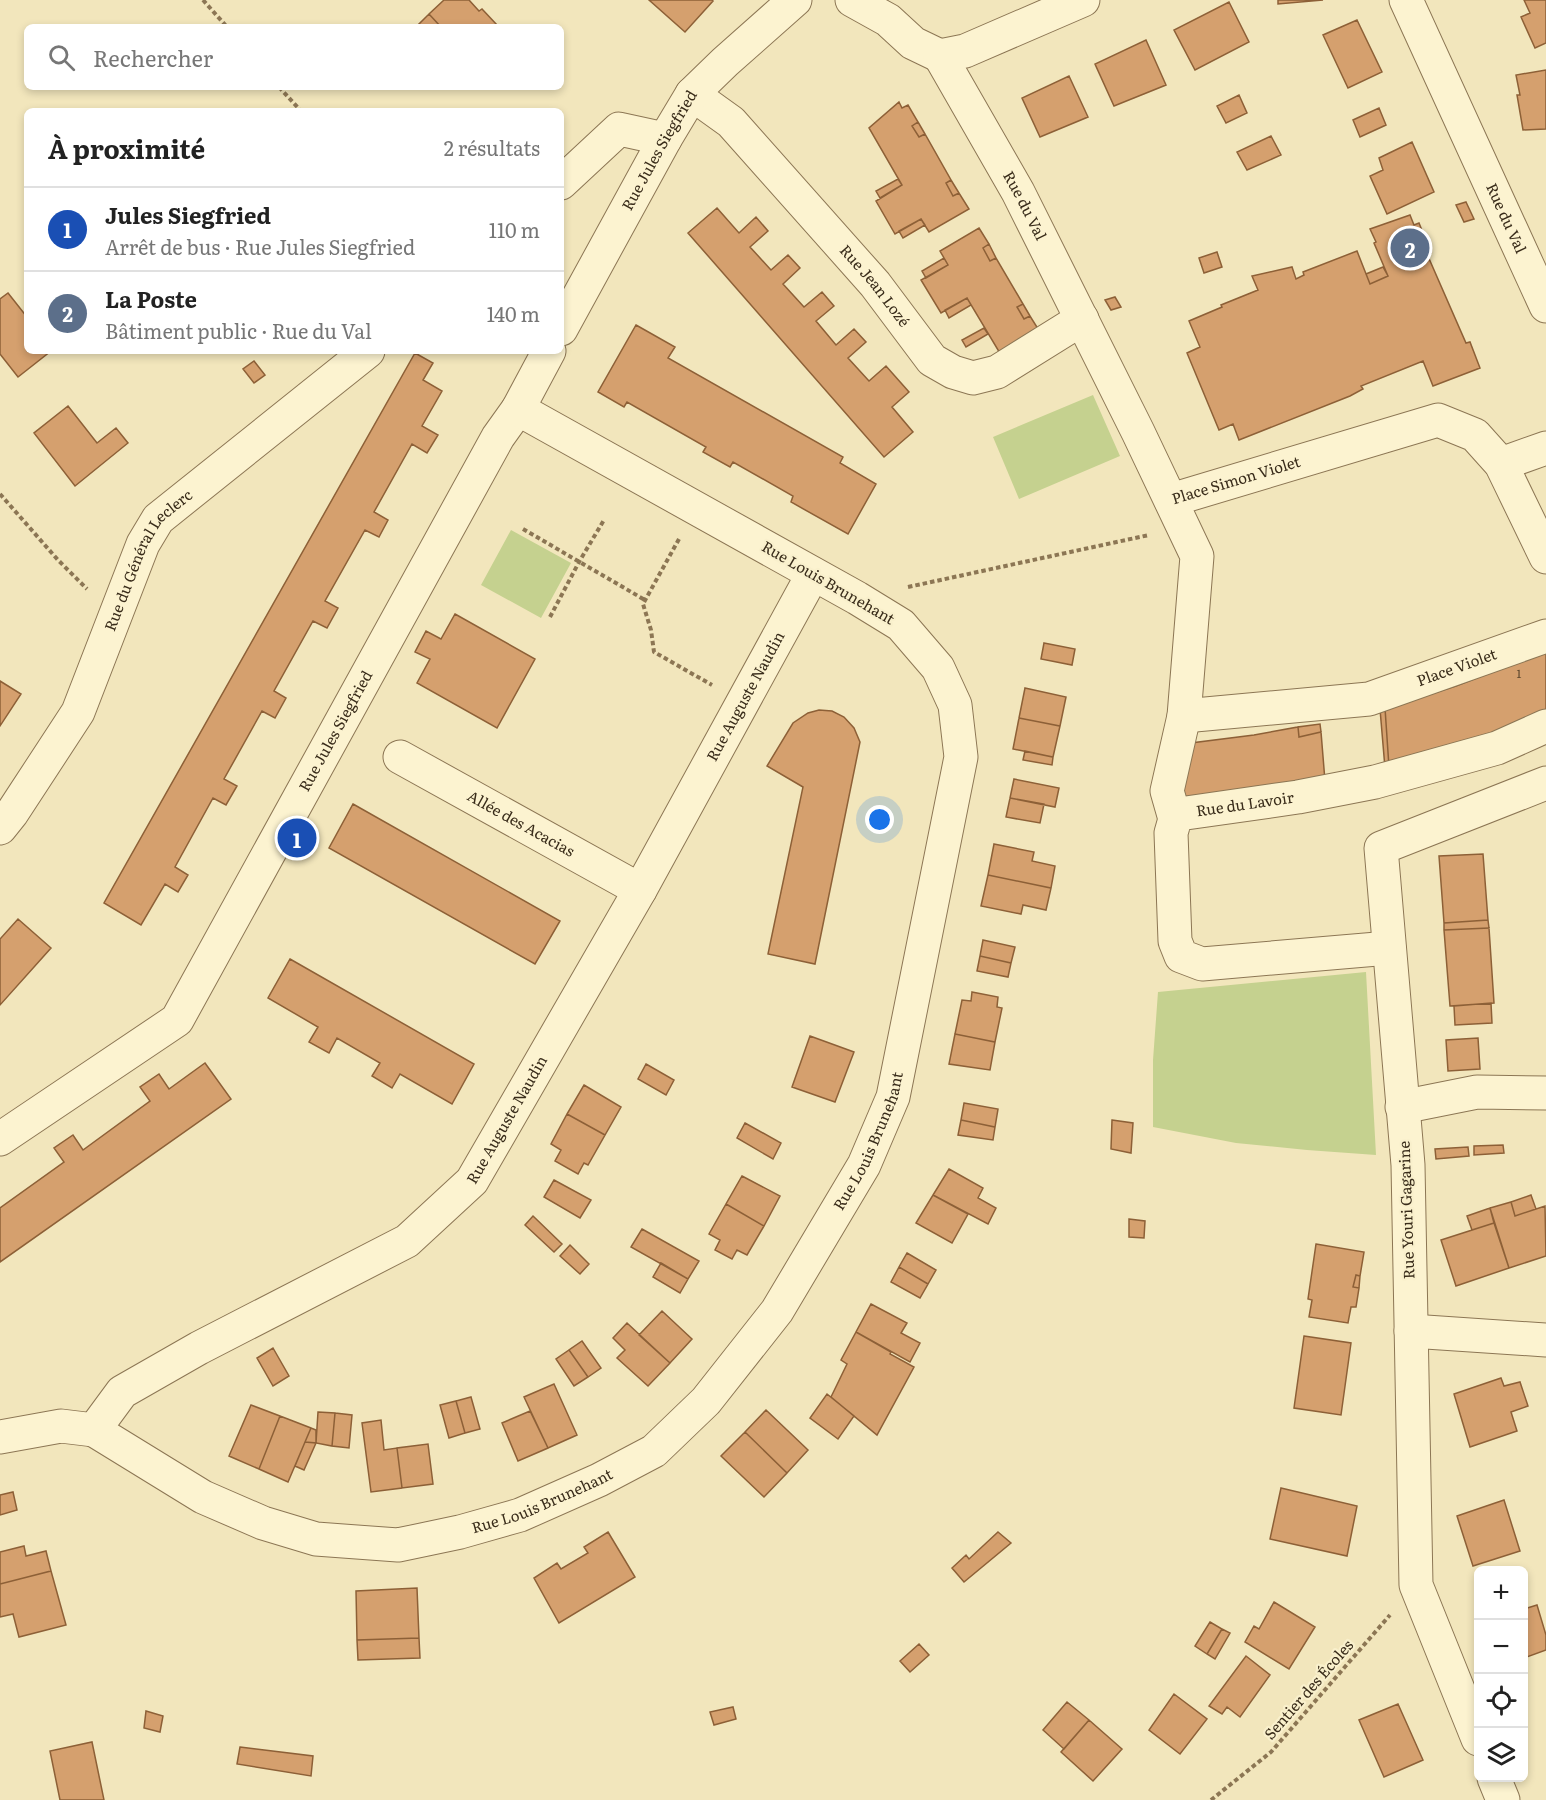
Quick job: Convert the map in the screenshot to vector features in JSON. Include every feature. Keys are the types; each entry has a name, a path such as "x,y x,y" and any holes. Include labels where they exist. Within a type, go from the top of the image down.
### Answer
{"street":[{"name":"Rue Jules Siegfried","path":"564,324 692,94 795,0"},
{"path":"852,0 888,20 914,43 940,56 965,51 1083,0"},
{"name":"Rue du Val","path":"1406,0 1546,306"},
{"name":"Rue du Val","path":"940,56 1018,192 1177,514"},
{"name":"Rue Jean Lozé","path":"692,94 731,122 875,284 932,360 973,378 997,372 1082,318"},
{"path":"564,180 619,129 665,139"},
{"name":"Rue du Général Leclerc","path":"0,828 78,712 143,544 158,519 365,354"},
{"name":"Rue Jules Siegfried","path":"0,1139 177,1020 498,437 518,409 547,354"},
{"name":"Rue Louis Brunehant","path":"94,1430 202,1497 263,1523 316,1539 398,1545 460,1532 520,1515 599,1480 654,1451 706,1401 777,1311 864,1165 893,1097 961,757 955,705 938,668 901,625 857,598 518,409"},
{"name":"Place Simon Violet","path":"1177,816 1167,791 1184,716 1197,556 1177,514 1438,420 1474,435 1501,464"},
{"path":"1546,448 1501,464 1546,557"},
{"name":"Rue Auguste Naudin","path":"94,1430 122,1392 199,1348 407,1241 472,1181 640,890 813,574"},
{"name":"Place Violet","path":"1184,716 1369,699 1546,636"},
{"name":"Rue du Lavoir","path":"1389,948 1202,964 1181,956 1175,941 1171,833 1177,816 1375,782 1497,747 1546,726"},
{"name":"Allée des Acacias","path":"400,757 640,890"},
{"name":"Rue Youri Gagarine","path":"1474,1728 1416,1585 1408,1165 1381,848 1546,783"},
{"path":"1402,1107 1477,1092 1546,1093"},
{"path":"1411,1331 1546,1340"},
{"path":"0,1437 61,1426 94,1430"},
{"path":"1496,1782 1503,1800"}],"path":[{"path":"203,0 224,24"},
{"path":"282,90 298,108"},
{"path":"0,494 58,560 115,617"},
{"path":"857,598 1177,514"},
{"path":"550,617 604,520"},
{"path":"523,529 645,600"},
{"path":"681,536 643,604 651,630 654,652 713,686"},
{"name":"Sentier des Écoles","path":"1211,1800 1271,1752 1416,1585"}],"green space":[{"path":"1093,395 1120,456 1019,499 993,437"},
{"path":"511,530 571,563 541,618 481,585"},
{"path":"1366,972 1376,1155 1236,1143 1153,1127 1153,1060 1158,992"}],"building":[{"path":"444,0 469,0 479,11 482,9 496,24 438,24 429,14"},
{"path":"649,0 712,0 713,1 685,32"},
{"path":"1278,0 1323,0 1278,4"},
{"path":"1524,0 1546,0 1546,43 1535,48 1521,17 1530,13"},
{"path":"1229,2 1249,42 1195,70 1174,30"},
{"path":"429,14 438,24 419,24"},
{"path":"1357,20 1382,72 1348,88 1323,35"},
{"path":"1146,40 1166,85 1114,106 1095,64"},
{"path":"1546,70 1546,129 1523,130 1516,75"},
{"path":"1069,76 1088,117 1040,137 1022,98"},
{"path":"1239,95 1247,113 1226,123 1217,106"},
{"path":"899,102 902,108 908,105 918,122 912,126 919,137 925,134 951,180 946,183 953,196 959,193 969,209 929,232 921,219 895,234 876,201 902,185 869,128"},
{"path":"1379,108 1386,125 1360,137 1353,120"},
{"path":"918,122 925,134 919,137 912,126"},
{"path":"1271,136 1281,155 1247,170 1237,152"},
{"path":"1412,142 1434,192 1387,214 1370,176 1383,170 1379,158"},
{"path":"898,179 902,185 880,198 876,191"},
{"path":"951,180 959,193 953,196 946,183"},
{"path":"1466,202 1474,219 1464,222 1456,205"},
{"path":"717,208 739,233 756,217 768,231 750,247 771,270 788,255 800,268 783,284 804,307 822,292 834,306 816,321 836,345 854,329 866,342 848,358 869,381 886,366 909,392 892,407 913,432 884,457 688,233"},
{"path":"1410,215 1414,225 1419,223 1431,253 1427,254 1466,343 1470,342 1480,368 1433,386 1423,361 1361,386 1363,389 1350,396 1239,440 1233,424 1219,430 1187,353 1200,347 1189,321 1258,290 1252,276 1292,267 1296,279 1304,275 1303,272 1357,251 1370,284 1388,276 1370,229"},
{"path":"921,219 925,225 903,238 899,231"},
{"path":"979,228 989,244 983,248 990,261 996,258 1023,304 1017,307 1024,319 1030,316 1040,332 1001,355 967,298 941,313 921,280 948,265 940,251"},
{"path":"989,244 996,258 990,261 983,248"},
{"path":"1217,252 1222,267 1204,273 1199,258"},
{"path":"944,258 948,265 926,278 922,271"},
{"path":"1383,267 1388,276 1370,284 1366,274"},
{"path":"8,293 24,313 24,354 47,354 18,377 0,354 0,299"},
{"path":"1115,297 1121,307 1111,310 1105,300"},
{"path":"967,298 971,305 949,318 945,310"},
{"path":"1023,304 1030,316 1024,319 1017,307"},
{"path":"636,325 675,347 668,358 843,457 840,463 876,484 848,534 791,502 793,496 733,462 730,467 703,452 706,447 627,402 624,407 598,392"},
{"path":"984,328 988,334 966,347 962,340"},
{"path":"414,354 433,363 423,380 442,391 422,426 438,435 427,453 412,444 374,512 388,520 379,537 365,530 325,601 338,608 327,628 313,621 274,691 286,698 275,718 262,711 224,779 237,786 226,805 213,798 175,867 188,875 178,892 165,884 141,925 104,903"},
{"path":"254,361 265,375 254,383 243,369"},
{"path":"68,406 97,443 116,428 128,443 75,486 34,433"},
{"path":"455,614 535,659 497,728 417,683 430,659 415,652 426,631 441,639"},
{"path":"1044,643 1075,649 1072,665 1041,659"},
{"path":"1546,651 1546,714 1512,728 1389,767 1385,708 1456,686"},
{"path":"0,681 21,694 0,726"},
{"path":"1025,688 1066,697 1060,726 1019,718"},
{"path":"1385,708 1389,767 1385,768 1380,709"},
{"path":"819,710 832,711 844,717 854,728 860,742 815,964 768,954 803,787 767,766 793,723 808,713"},
{"path":"1019,718 1060,726 1053,757 1013,749"},
{"path":"1320,724 1321,732 1299,737 1298,727"},
{"path":"1298,727 1299,737 1321,732 1325,781 1179,802 1183,744"},
{"path":"1025,751 1053,757 1052,765 1023,760"},
{"path":"1014,779 1059,788 1055,807 1010,798"},
{"path":"1010,798 1044,804 1040,823 1006,817"},
{"path":"353,804 560,921 535,964 329,848"},
{"path":"994,844 1034,852 1032,861 1055,866 1051,888 988,875"},
{"path":"1483,854 1488,920 1444,923 1439,856"},
{"path":"988,875 1051,888 1046,910 1023,905 1021,914 981,906"},
{"path":"18,919 51,948 0,1005 0,939"},
{"path":"1488,920 1489,928 1444,930 1444,923"},
{"path":"1489,928 1494,1003 1450,1006 1444,930"},
{"path":"983,940 1015,947 1011,963 980,956"},
{"path":"980,956 1011,963 1008,977 977,971"},
{"path":"290,959 474,1064 452,1104 400,1074 392,1088 372,1076 380,1063 337,1038 329,1053 309,1042 318,1027 268,998"},
{"path":"972,992 998,997 997,1007 1002,1008 995,1042 955,1034 962,1000 971,1001"},
{"path":"1491,1003 1492,1023 1455,1025 1454,1006"},
{"path":"955,1034 995,1042 990,1070 949,1064"},
{"path":"810,1036 854,1052 835,1102 792,1087"},
{"path":"1478,1038 1480,1069 1448,1071 1446,1040"},
{"path":"205,1063 231,1099 0,1262 0,1208 64,1162 54,1148 73,1135 83,1150 150,1101 140,1087 159,1074 169,1089"},
{"path":"646,1064 674,1080 666,1095 638,1079"},
{"path":"584,1085 621,1107 605,1135 567,1114"},
{"path":"964,1103 998,1109 995,1127 961,1120"},
{"path":"567,1114 605,1135 588,1165 584,1163 578,1174 555,1161 561,1150 551,1144"},
{"path":"961,1120 995,1127 993,1140 958,1135"},
{"path":"1112,1120 1133,1123 1131,1153 1111,1149"},
{"path":"745,1123 781,1143 773,1159 737,1138"},
{"path":"1503,1145 1504,1153 1474,1155 1474,1146"},
{"path":"1468,1147 1469,1156 1436,1159 1435,1149"},
{"path":"949,1169 983,1188 978,1198 996,1208 988,1224 933,1195"},
{"path":"742,1176 780,1196 764,1226 726,1204"},
{"path":"554,1180 591,1200 580,1218 544,1197"},
{"path":"933,1195 968,1214 952,1243 916,1223"},
{"path":"1531,1195 1536,1209 1515,1216 1511,1202"},
{"path":"1511,1202 1515,1216 1545,1206 1546,1256 1509,1268 1490,1208"},
{"path":"726,1204 764,1226 747,1255 737,1250 732,1259 715,1250 720,1240 709,1234"},
{"path":"1490,1208 1494,1223 1472,1230 1467,1216"},
{"path":"533,1216 562,1244 554,1252 525,1225"},
{"path":"1129,1219 1145,1221 1144,1238 1129,1237"},
{"path":"1494,1223 1509,1268 1456,1286 1441,1240"},
{"path":"642,1229 699,1261 688,1279 631,1247"},
{"path":"1316,1244 1364,1252 1360,1276 1356,1275 1353,1287 1359,1288 1356,1307 1351,1307 1348,1323 1309,1317 1312,1300 1308,1299"},
{"path":"570,1245 589,1264 580,1274 560,1256"},
{"path":"907,1253 936,1270 928,1284 899,1267"},
{"path":"661,1263 688,1279 680,1293 653,1277"},
{"path":"899,1267 928,1284 920,1298 891,1282"},
{"path":"1356,1275 1360,1276 1359,1288 1353,1287"},
{"path":"871,1304 907,1323 901,1333 920,1343 910,1362 856,1332"},
{"path":"662,1311 692,1339 670,1363 639,1335"},
{"path":"627,1323 670,1363 648,1386 617,1358 625,1350 613,1338"},
{"path":"856,1332 914,1367 877,1435 831,1397 847,1364 841,1360"},
{"path":"1304,1336 1351,1343 1341,1415 1294,1408"},
{"path":"582,1341 601,1368 588,1377 569,1350"},
{"path":"273,1348 289,1376 273,1386 257,1358"},
{"path":"569,1350 588,1377 574,1386 556,1359"},
{"path":"1501,1378 1504,1386 1520,1382 1528,1406 1511,1412 1517,1431 1470,1447 1454,1394"},
{"path":"554,1384 577,1435 548,1448 524,1397"},
{"path":"827,1394 854,1416 838,1439 810,1418"},
{"path":"471,1397 480,1429 465,1433 456,1401"},
{"path":"456,1401 465,1433 449,1438 440,1405"},
{"path":"251,1405 280,1416 259,1469 229,1456"},
{"path":"766,1410 808,1450 787,1473 745,1432"},
{"path":"530,1411 548,1448 518,1461 502,1423"},
{"path":"318,1412 335,1413 332,1446 316,1443"},
{"path":"335,1413 352,1415 349,1448 332,1446"},
{"path":"280,1416 311,1428 288,1482 259,1469"},
{"path":"381,1420 384,1450 397,1448 402,1488 371,1492 362,1423"},
{"path":"311,1428 316,1430 316,1443 305,1442"},
{"path":"745,1432 787,1473 764,1497 721,1456"},
{"path":"305,1442 316,1443 304,1470 295,1466"},
{"path":"428,1444 433,1484 402,1488 397,1448"},
{"path":"1281,1488 1357,1506 1347,1556 1270,1539"},
{"path":"13,1492 17,1510 0,1515 0,1495"},
{"path":"1504,1500 1520,1551 1473,1566 1457,1516"},
{"path":"608,1532 635,1577 559,1623 534,1578 557,1563 561,1569 588,1553 584,1547"},
{"path":"998,1532 1011,1543 964,1582 952,1568 966,1555 969,1559"},
{"path":"24,1546 26,1556 46,1551 51,1571 0,1584 0,1552"},
{"path":"51,1571 66,1625 19,1637 13,1614 0,1617 0,1584"},
{"path":"417,1588 419,1638 357,1640 356,1591"},
{"path":"1274,1602 1315,1627 1289,1669 1245,1642 1254,1626 1259,1629"},
{"path":"1537,1605 1546,1635 1546,1650 1528,1657 1528,1620 1528,1608"},
{"path":"1210,1622 1222,1629 1207,1654 1195,1646"},
{"path":"1222,1629 1230,1633 1215,1659 1207,1654"},
{"path":"419,1638 420,1658 358,1660 357,1640"},
{"path":"919,1644 929,1655 910,1672 900,1661"},
{"path":"1246,1656 1270,1675 1240,1717 1227,1707 1222,1714 1209,1706"},
{"path":"1174,1694 1207,1719 1180,1754 1149,1730"},
{"path":"1067,1702 1089,1720 1064,1749 1043,1730"},
{"path":"1398,1704 1423,1760 1384,1777 1359,1720"},
{"path":"733,1707 736,1719 714,1725 710,1712"},
{"path":"146,1711 163,1716 160,1732 144,1728"},
{"path":"1089,1720 1122,1749 1093,1781 1061,1752"},
{"path":"92,1742 104,1800 60,1800 50,1751"},
{"path":"240,1747 313,1756 311,1776 237,1764"}],"place":[{"name":"La Poste","path":"1410,248"},
{"name":"Jules Siegfried","path":"297,838"}]}
